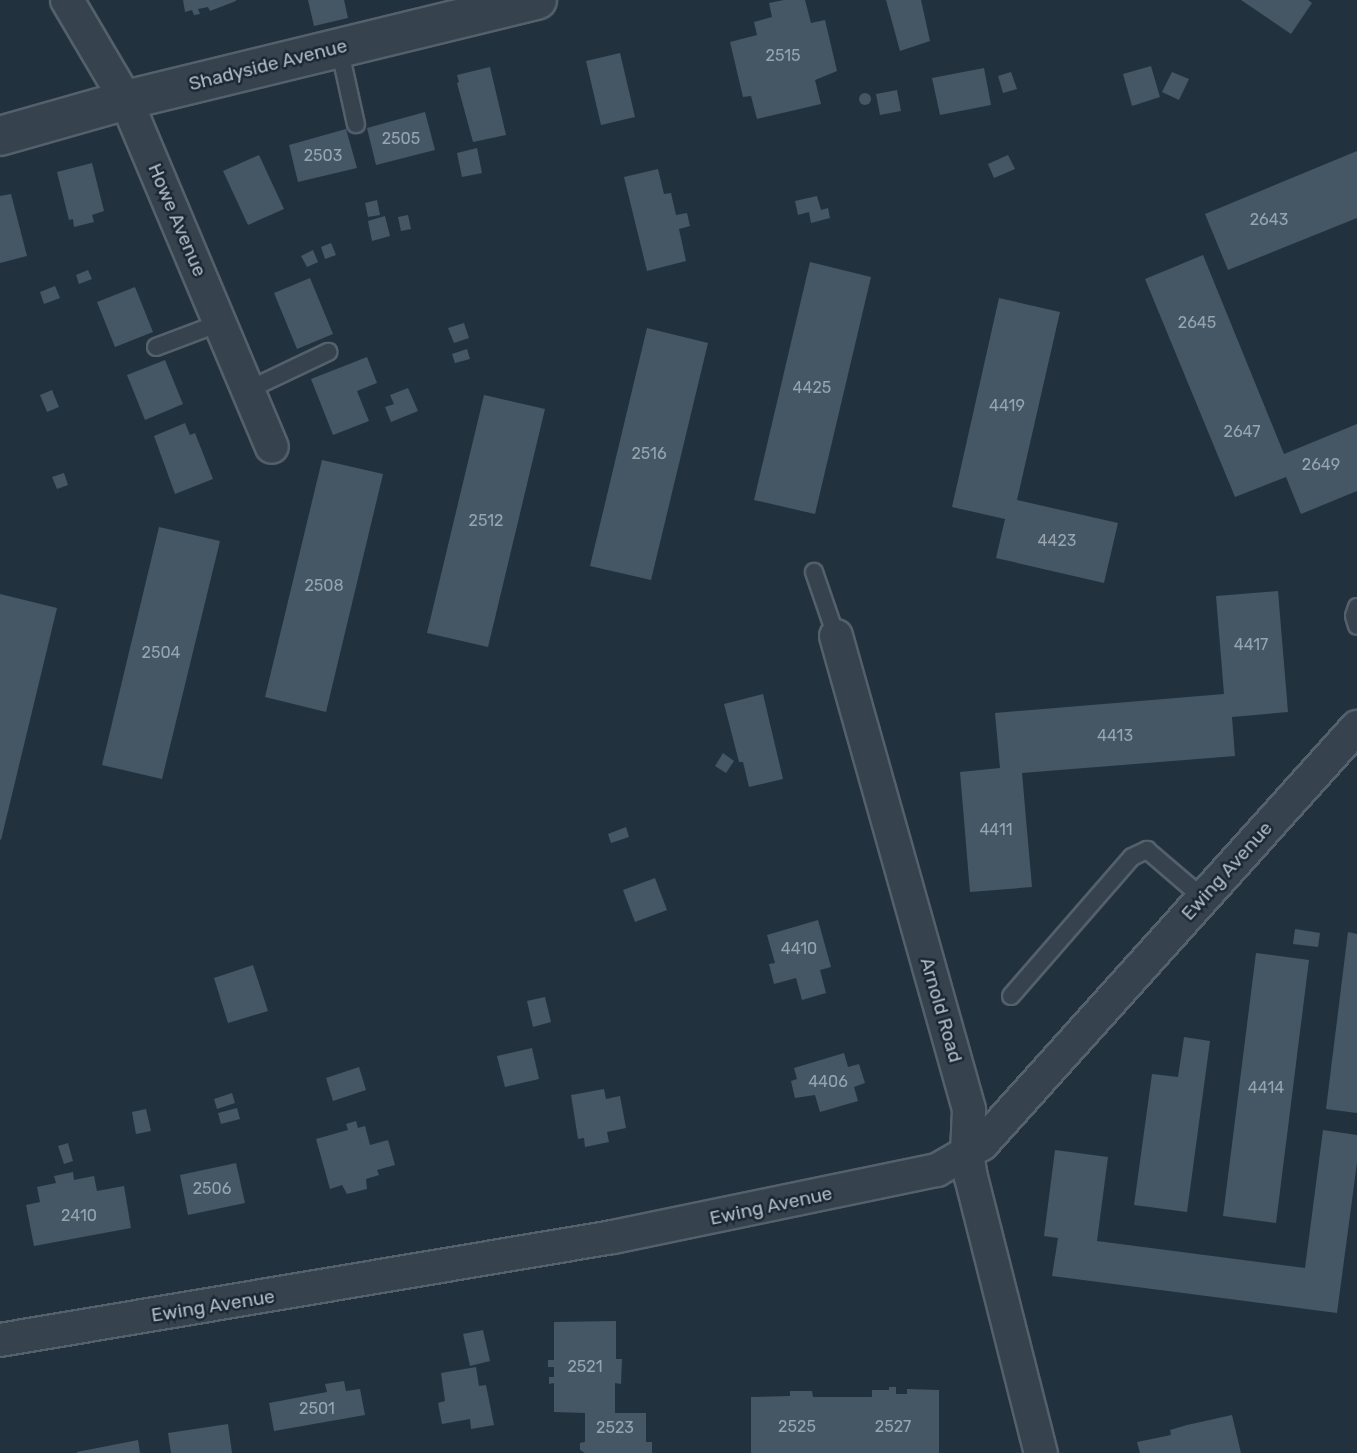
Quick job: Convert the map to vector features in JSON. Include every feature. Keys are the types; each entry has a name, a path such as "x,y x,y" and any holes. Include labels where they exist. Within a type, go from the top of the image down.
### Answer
{"street":[{"name":"Howe Avenue","path":"67,0 126,100 272,447"},
{"name":"Shadyside Avenue","path":"0,136 126,100 537,0"},
{"name":"Arnold Road","path":"836,636 969,1110 967,1153 1041,1453"},
{"name":"Ewing Avenue","path":"0,1340 259,1299 706,1220 937,1170 982,1144 1357,727"}],"lane":[{"path":"339,47 356,124"},
{"path":"156,347 220,323"},
{"path":"248,390 328,352"},
{"name":"Arnold Road","path":"814,572 836,636"},
{"path":"1357,607 1354,616 1357,626"},
{"path":"1012,996 1132,857 1147,850 1203,898"}],"building":[{"path":"183,0 236,1 210,11 208,7 198,9 200,14 194,15 192,10 185,12"},
{"path":"308,0 344,0 348,18 314,26"},
{"path":"805,0 811,23 825,20 837,71 815,80 821,104 757,119 751,96 743,97 730,42 757,35 754,22 772,17 769,3"},
{"path":"886,0 921,0 930,41 900,51"},
{"path":"1241,0 1308,0 1312,3 1291,34"},
{"path":"620,53 635,117 601,125 586,61"},
{"path":"1151,66 1160,97 1132,106 1123,74"},
{"path":"490,67 506,135 473,142 457,75"},
{"path":"984,68 991,105 940,115 932,78"},
{"path":"1011,72 1017,89 1003,93 998,76"},
{"path":"1172,72 1189,79 1179,100 1162,92"},
{"path":"897,90 901,111 880,115 876,94"},
{"path":"865,93 871,99 865,105 859,99"},
{"path":"425,112 435,150 376,165 367,128"},
{"path":"346,129 357,168 298,182 289,145"},
{"path":"477,148 482,173 462,177 457,153"},
{"path":"1357,151 1357,218 1228,270 1205,214"},
{"path":"259,155 284,209 248,225 223,171"},
{"path":"1008,155 1015,169 994,178 988,164"},
{"path":"92,163 104,211 92,215 94,222 74,227 73,219 69,220 57,172"},
{"path":"658,169 664,194 671,193 676,215 687,213 690,226 679,229 686,261 647,271 624,177"},
{"path":"11,194 27,256 0,263 0,196"},
{"path":"817,196 821,210 828,208 830,218 811,223 809,212 798,215 795,201"},
{"path":"377,200 380,215 368,217 365,203"},
{"path":"408,215 411,229 401,231 398,217"},
{"path":"385,216 390,236 372,241 368,221"},
{"path":"331,243 336,255 325,259 321,247"},
{"path":"313,250 318,262 307,267 301,256"},
{"path":"1203,255 1284,454 1357,424 1357,491 1301,514 1286,477 1235,497 1145,279"},
{"path":"810,262 871,277 815,514 754,500"},
{"path":"88,270 92,279 79,284 76,275"},
{"path":"310,278 333,334 297,349 274,293"},
{"path":"55,286 60,298 44,304 40,292"},
{"path":"135,287 153,332 115,347 97,302"},
{"path":"999,298 1060,312 1017,500 1118,523 1104,583 996,558 1005,519 952,507"},
{"path":"464,323 469,338 454,343 448,328"},
{"path":"647,328 708,343 651,580 590,566"},
{"path":"467,349 470,359 455,363 452,354"},
{"path":"367,357 377,383 357,391 369,421 333,435 311,379"},
{"path":"165,360 183,404 145,420 127,375"},
{"path":"408,388 418,411 391,422 385,407 394,404 390,395"},
{"path":"52,390 59,407 47,412 40,395"},
{"path":"484,395 545,409 488,647 427,633"},
{"path":"185,423 190,435 195,433 213,479 175,494 154,436"},
{"path":"322,460 383,474 326,712 265,697"},
{"path":"64,473 68,485 57,489 52,477"},
{"path":"159,527 220,541 162,779 102,765"},
{"path":"1278,591 1288,712 1232,717 1235,756 1022,773 1032,887 970,892 960,772 1000,768 995,713 1224,694 1216,596"},
{"path":"0,594 57,608 1,840 0,839"},
{"path":"763,694 783,779 749,787 743,762 739,762 724,704"},
{"path":"723,753 734,761 726,773 715,766"},
{"path":"626,827 629,837 611,843 608,834"},
{"path":"655,878 667,910 635,922 623,890"},
{"path":"818,920 831,967 820,970 826,993 802,1000 796,978 774,984 769,964 775,963 767,935"},
{"path":"1295,929 1320,933 1318,947 1293,944"},
{"path":"1348,932 1357,934 1357,1113 1326,1109"},
{"path":"1256,953 1309,960 1276,1223 1223,1216"},
{"path":"253,965 268,1011 228,1023 214,978"},
{"path":"545,997 551,1022 533,1027 527,1001"},
{"path":"1184,1037 1210,1041 1187,1212 1134,1205 1152,1074 1178,1077"},
{"path":"532,1048 539,1079 505,1087 497,1056"},
{"path":"844,1053 848,1067 859,1064 865,1083 854,1087 858,1101 820,1112 815,1095 795,1098 791,1081 797,1079 794,1068"},
{"path":"359,1067 366,1090 333,1101 326,1078"},
{"path":"604,1089 606,1099 620,1096 626,1128 607,1132 609,1142 585,1147 584,1138 578,1139 571,1095"},
{"path":"232,1093 235,1103 217,1109 214,1099"},
{"path":"237,1108 240,1119 221,1124 218,1113"},
{"path":"146,1109 151,1131 136,1134 132,1112"},
{"path":"356,1121 358,1128 365,1126 370,1145 388,1140 395,1165 377,1170 379,1175 366,1179 367,1189 347,1194 342,1185 330,1189 316,1139 348,1130 346,1124"},
{"path":"1323,1130 1357,1135 1357,1163 1337,1313 1052,1276 1058,1238 1044,1236 1055,1150 1108,1157 1097,1241 1305,1268"},
{"path":"68,1143 73,1161 64,1164 58,1146"},
{"path":"236,1163 245,1203 188,1215 180,1175"},
{"path":"73,1172 74,1180 94,1176 97,1191 124,1186 131,1228 34,1246 26,1205 40,1202 37,1187 56,1183 54,1176"},
{"path":"616,1321 616,1359 622,1359 621,1384 615,1383 615,1413 646,1413 646,1442 652,1442 652,1453 585,1453 580,1450 580,1443 585,1442 585,1413 554,1412 554,1383 549,1384 549,1377 554,1377 554,1367 548,1367 548,1360 554,1360 554,1322"},
{"path":"483,1330 490,1361 470,1366 463,1334"},
{"path":"476,1367 479,1386 486,1385 494,1425 471,1429 470,1419 442,1424 438,1403 445,1401 441,1373"},
{"path":"344,1381 346,1391 360,1389 365,1415 274,1431 269,1403 327,1392 325,1384"},
{"path":"889,1387 896,1387 896,1394 907,1394 907,1389 939,1390 939,1453 751,1453 751,1397 790,1396 790,1391 812,1391 813,1397 872,1397 872,1390 889,1390"},
{"path":"1232,1415 1241,1453 1140,1453 1137,1442 1171,1435 1170,1430 1187,1425"},
{"path":"228,1424 232,1453 171,1453 168,1433"},
{"path":"138,1440 140,1453 77,1453 77,1452"}]}
